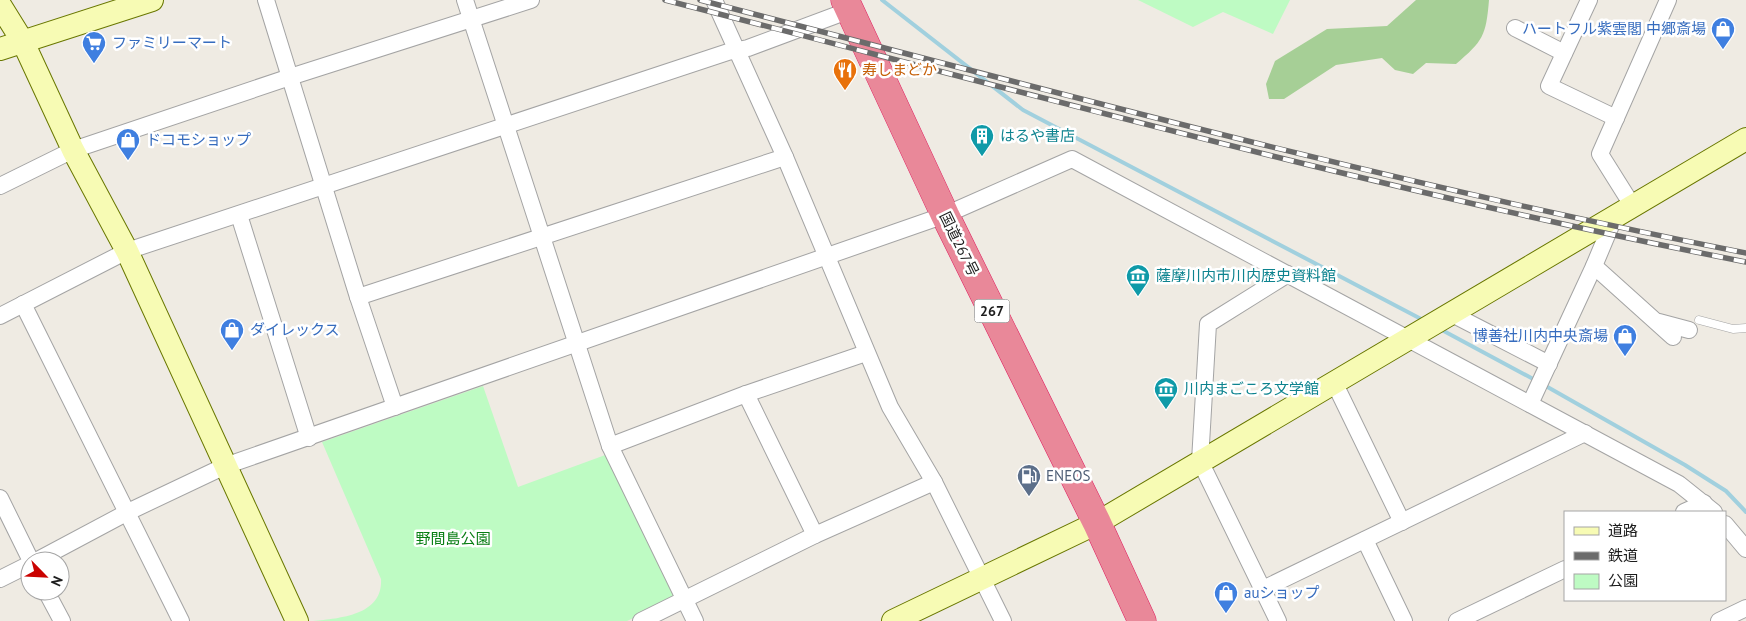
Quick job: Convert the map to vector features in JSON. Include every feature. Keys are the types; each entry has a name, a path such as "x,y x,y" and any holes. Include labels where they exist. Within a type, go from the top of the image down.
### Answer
{"highway":[{"name":"国道267号","path":"847,5 945,215 1097,523 1142,621"}],"street":[{"path":"0,49 152,0"},
{"path":"266,0 358,297 395,407"},
{"path":"465,0 610,446 695,621"},
{"path":"0,186 74,150 290,77 531,0"},
{"path":"714,0 785,156 890,408 934,482 1003,621"},
{"path":"1589,0 1549,86 1616,118"},
{"path":"1624,210 1600,154 1668,0"},
{"path":"0,5 23,42 74,150 127,251 225,466 291,619"},
{"path":"0,316 127,251 737,50 847,5"},
{"path":"1515,28 1564,53"},
{"path":"893,621 1097,523 1746,139"},
{"path":"358,297 785,156"},
{"path":"55,551 128,512 225,466 945,215 1072,160 1288,274 1533,397 1585,433 1679,484 1709,507"},
{"path":"1533,397 1594,266 1624,210"},
{"path":"239,215 309,438"},
{"path":"1594,266 1673,337"},
{"path":"1278,621 1200,461 1208,324 1288,274"},
{"path":"23,304 181,621"},
{"path":"1443,317 1547,369"},
{"path":"1652,320 1694,325"},
{"path":"610,446 746,394 866,353"},
{"path":"1334,382 1402,522"},
{"path":"746,394 815,535"},
{"path":"1263,589 1585,433"},
{"path":"641,621 815,535 934,482"},
{"path":"0,498 24,551"},
{"path":"1689,511 1709,507"},
{"path":"1726,525 1746,550"},
{"path":"1365,540 1404,621"},
{"path":"0,578 20,568"},
{"path":"1457,621 1564,569"},
{"path":"51,601 62,621"},
{"path":"1719,621 1746,608"}],"lane":[{"path":"1694,325 1733,329 1746,328"}],"green space":[{"path":"1138,0 1290,0 1273,34 1223,12 1193,27"},
{"path":"1416,0 1489,0 1484,30 1478,43 1456,64 1426,63 1413,74 1395,70 1382,58 1336,65 1284,99 1269,99 1266,84 1275,61 1327,29 1387,26"},
{"name":"野間島公園","path":"483,386 518,487 608,454 674,593 673,599 627,621 313,621 347,616 368,607 380,591 381,579 322,442"}],"waterway":[{"path":"882,0 1023,110 1423,320"},
{"path":"1440,329 1535,380"},
{"path":"1544,385 1685,465 1726,491 1746,512"}],"railway":[{"path":"665,0 1069,105 1339,172 1474,204 1746,262"},
{"path":"700,0 1352,166 1614,226 1746,253"}],"place":[{"name":"ハートフル紫雲閣 中郷斎場","path":"1723,50"},
{"name":"ファミリーマート","path":"94,64"},
{"name":"寿しまどか","path":"845,91"},
{"name":"はるや書店","path":"982,157"},
{"name":"ドコモショップ","path":"128,161"},
{"name":"薩摩川内市川内歴史資料館","path":"1138,297"},
{"name":"ダイレックス","path":"232,351"},
{"name":"博善社川内中央斎場","path":"1625,357"},
{"name":"川内まごころ文学館","path":"1166,410"},
{"name":"ENEOS","path":"1029,497"},
{"name":"auショップ","path":"1226,614"}]}
